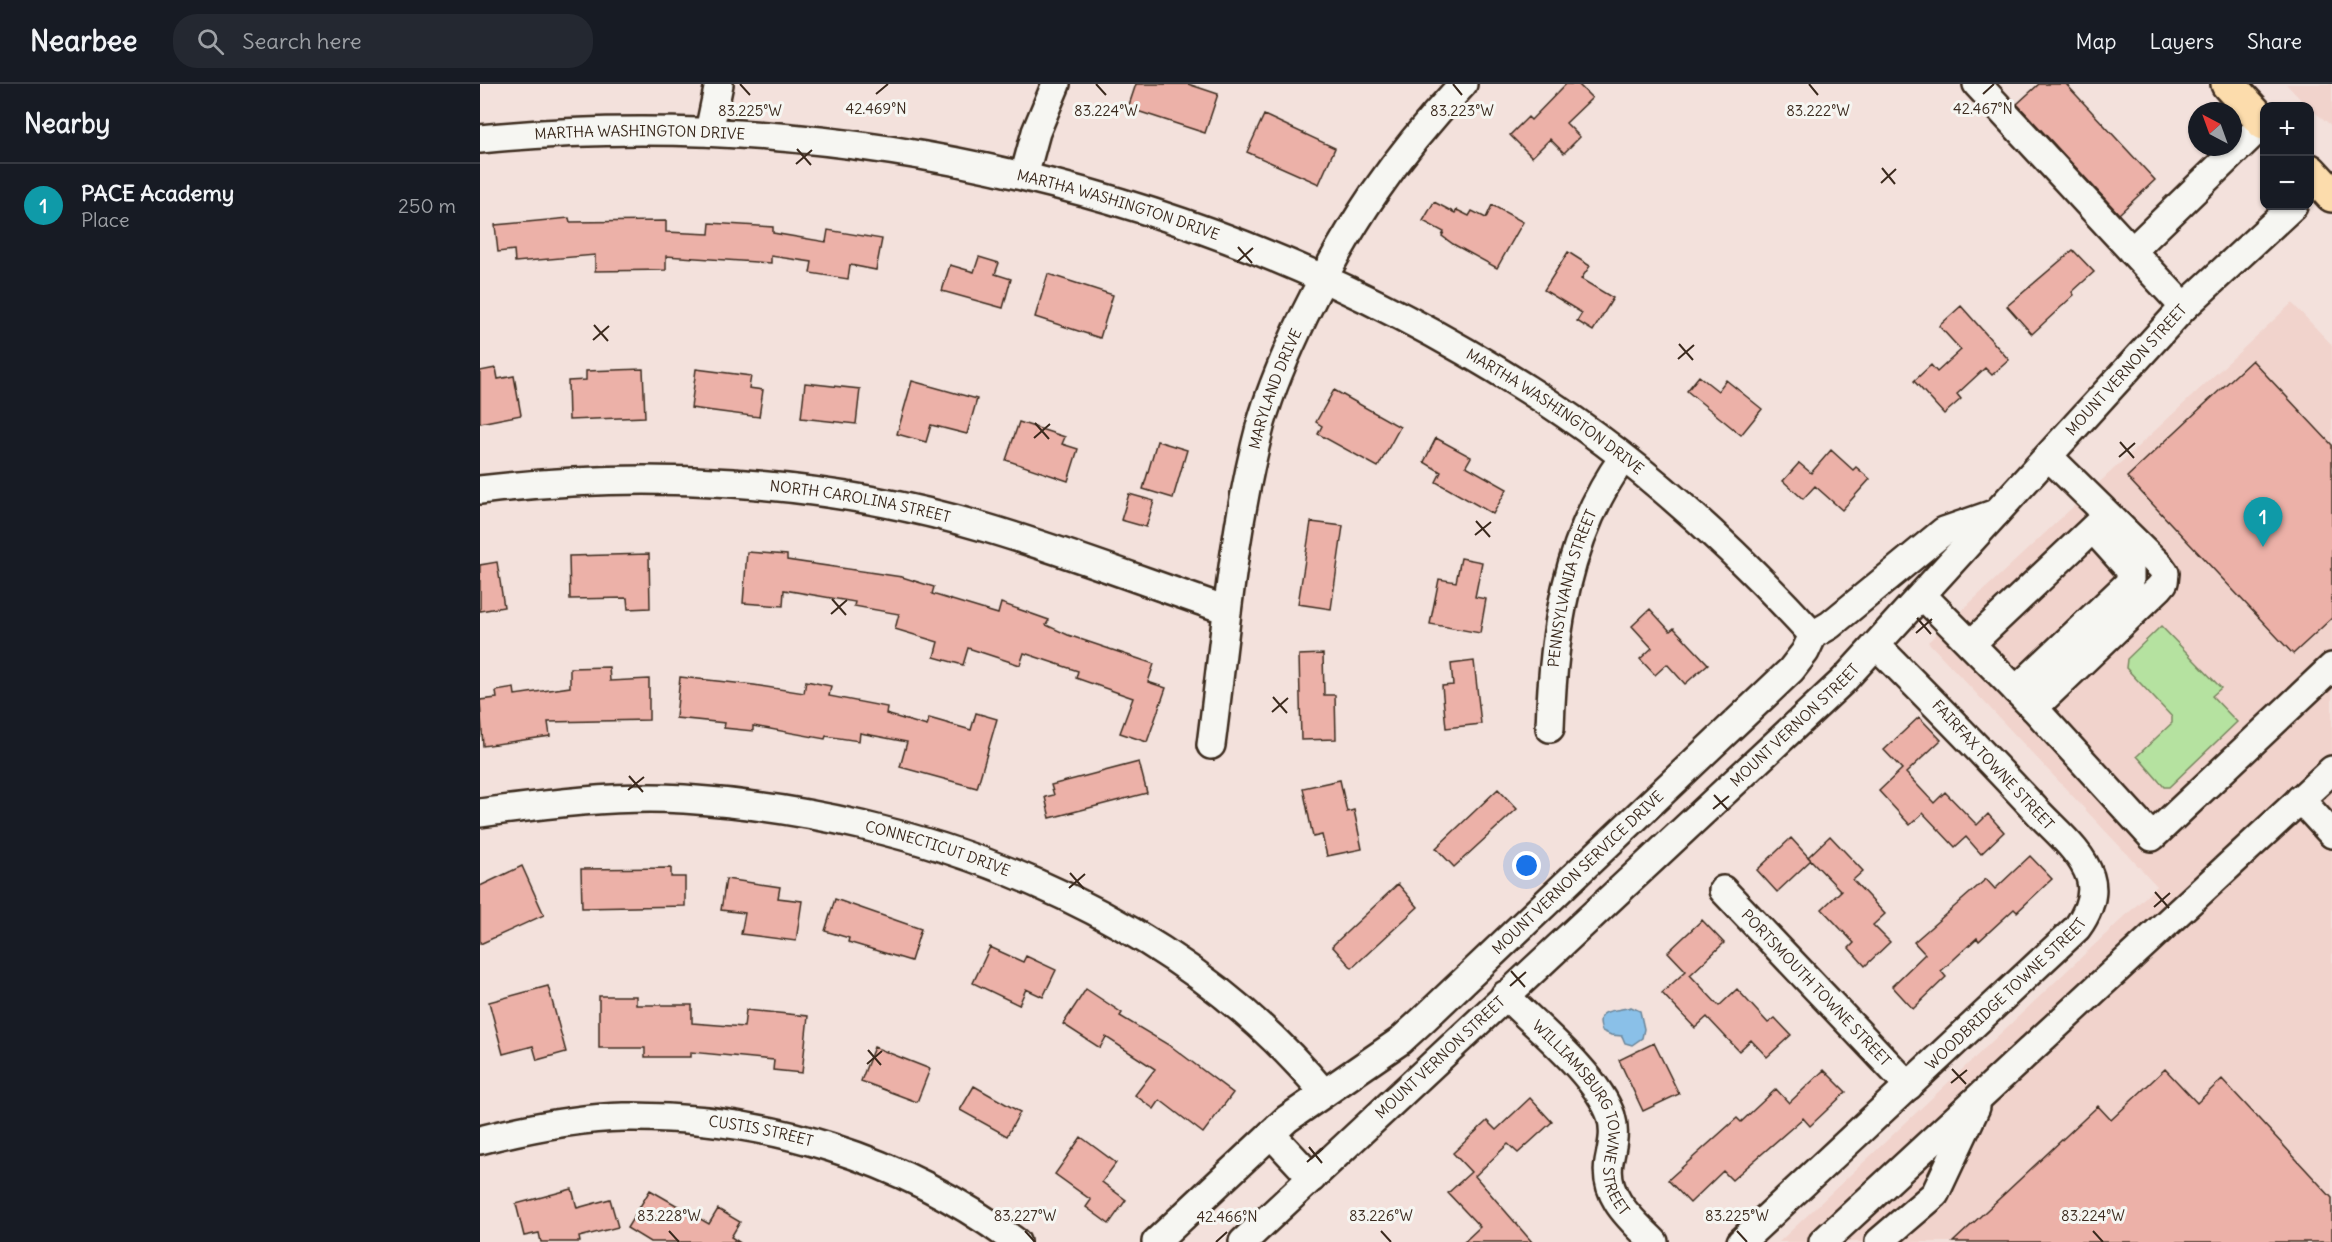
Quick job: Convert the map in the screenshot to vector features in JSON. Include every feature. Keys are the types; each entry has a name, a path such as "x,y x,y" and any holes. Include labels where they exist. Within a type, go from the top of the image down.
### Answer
{"main road":[{"path":"2234,86 2260,117"}],"street":[{"path":"709,132 719,84"},
{"path":"1024,176 1036,132 1056,84"},
{"name":"MARYLAND DRIVE","path":"1211,745 1227,610 1243,512 1261,424 1283,362 1322,279 1377,185 1426,124 1463,84"},
{"path":"1977,84 2184,307"},
{"path":"2132,251 2260,128"},
{"name":"MARTHA WASHINGTON DRIVE","path":"480,139 604,131 709,132 848,144 1024,176 1088,193 1222,237 1401,315 1529,390 1623,458 1728,547 1813,635"},
{"name":"MOUNT VERNON STREET","path":"1243,1242 1505,995 1781,741 1877,646 2184,307 2289,210"},
{"name":"PENNSYLVANIA STREET","path":"1550,728 1557,633 1574,559 1600,492 1623,458"},
{"path":"2025,699 2130,582 2130,570 2101,521 2049,458"},
{"name":"NORTH CAROLINA STREET","path":"480,490 545,484 690,480 820,493 874,502 982,526 1227,610"},
{"name":"MOUNT VERNON SERVICE DRIVE","path":"1156,1242 1271,1134 1324,1093 1400,1041 1433,1011 1791,670 1805,652 1813,635 1830,625 1944,531 2000,512"},
{"path":"1971,644 2101,521"},
{"path":"1923,596 2025,699 2152,837 2332,667"},
{"name":"FAIRFAX TOWNE STREET","path":"1877,646 1941,709 2073,851 2090,878 2091,895"},
{"path":"1823,1242 2332,770"},
{"path":"2300,799 2332,834"},
{"name":"CONNECTICUT DRIVE","path":"480,813 598,801 703,801 807,813 899,835 956,853 1076,902 1164,953 1223,996 1291,1057 1324,1093"},
{"name":"PORTSMOUTH TOWNE STREET","path":"1723,890 1909,1086"},
{"name":"WOODBRIDGE TOWNE STREET","path":"1741,1242 2077,928 2087,913 2091,895"},
{"name":"WILLIAMSBURG TOWNE STREET","path":"1505,995 1566,1053 1590,1082 1610,1116 1614,1139 1609,1164 1611,1191 1623,1210 1654,1242"},
{"path":"1879,1242 1935,1194 1982,1094"},
{"name":"CUSTIS STREET","path":"480,1140 558,1123 625,1117 758,1129 812,1141 907,1176 971,1210 1016,1242"},
{"path":"1271,1134 1312,1179"}],"shaded area":[{"path":"2286,84 2332,84 2332,126 2314,112 2314,102 2303,102"},
{"path":"2292,303 2332,345 2332,1242 1779,1242 2157,886 1928,642"}],"green space":[{"path":"2161,626 2221,688 2212,696 2237,722 2169,787 2164,787 2137,756 2172,723 2172,717 2126,668 2127,659"}],"water":[{"path":"1631,1007 1640,1011 1644,1029 1642,1038 1632,1045 1625,1043 1622,1036 1602,1031 1600,1023 1604,1014"}],"building":[{"path":"1136,84 1188,84 1218,94 1205,133 1128,108"},
{"path":"1566,84 1578,84 1592,98 1566,123 1580,137 1564,153 1550,139 1532,157 1510,135 1528,117 1531,120"},
{"path":"2039,84 2066,84 2155,180 2119,214 2017,104"},
{"path":"1264,115 1335,148 1319,184 1247,152"},
{"path":"1434,202 1455,213 1457,210 1469,216 1472,211 1486,218 1492,205 1523,222 1497,268 1453,244 1442,236 1444,232 1423,221"},
{"path":"569,218 570,222 666,221 666,232 709,234 710,223 773,227 773,233 826,242 828,230 882,239 876,270 850,265 848,279 810,273 812,262 771,256 771,263 666,256 666,270 595,271 595,255 515,262 514,250 498,252 495,225"},
{"path":"2073,250 2094,272 2072,292 2074,295 2032,334 2007,306"},
{"path":"1568,252 1590,266 1581,279 1613,298 1593,331 1577,321 1582,313 1544,290"},
{"path":"979,257 999,263 995,274 1011,279 1003,308 942,291 950,265 974,272"},
{"path":"1048,274 1113,295 1100,338 1035,317"},
{"path":"1961,306 2009,360 1992,375 1985,368 1957,394 1961,399 1944,414 1914,381 1931,365 1937,372 1961,350 1939,326"},
{"path":"2252,360 2332,445 2332,618 2293,654 2127,477"},
{"path":"496,368 498,379 514,376 521,415 480,423 480,371"},
{"path":"643,369 645,417 569,420 568,381 586,380 586,371"},
{"path":"696,369 751,376 749,388 763,390 759,417 691,408"},
{"path":"1699,376 1718,391 1726,380 1762,409 1741,435 1687,391"},
{"path":"912,381 977,399 967,434 931,425 926,442 897,434"},
{"path":"805,383 860,389 856,424 801,418"},
{"path":"1334,390 1400,427 1378,467 1318,434 1322,426 1316,422"},
{"path":"1019,422 1065,437 1062,444 1078,449 1068,481 1006,460"},
{"path":"1436,438 1471,457 1466,466 1507,489 1493,514 1436,482 1441,472 1424,462"},
{"path":"1157,441 1187,450 1173,498 1143,489"},
{"path":"1831,450 1853,470 1856,467 1870,479 1842,510 1815,486 1803,499 1783,481 1799,463 1811,473"},
{"path":"1129,494 1154,501 1146,527 1121,520"},
{"path":"1311,522 1343,526 1331,609 1298,604"},
{"path":"747,552 787,555 787,560 902,577 934,587 932,594 998,614 1001,603 1049,620 1046,625 1068,635 1154,664 1148,682 1166,688 1147,742 1120,733 1133,698 1076,678 1078,671 1024,653 1020,665 968,648 963,665 934,657 938,642 895,629 899,614 854,606 855,602 784,590 783,606 743,603"},
{"path":"649,554 650,608 628,609 627,598 570,599 569,556"},
{"path":"1461,558 1482,562 1475,597 1486,599 1480,633 1430,624 1439,579 1456,582"},
{"path":"497,562 504,607 480,611 480,565"},
{"path":"1650,609 1670,631 1674,628 1708,664 1685,684 1667,664 1655,675 1640,659 1652,648 1632,626"},
{"path":"1323,654 1324,695 1335,695 1336,739 1301,740 1299,655"},
{"path":"1474,661 1481,724 1446,728 1442,686 1453,685 1451,664"},
{"path":"609,667 610,681 649,679 649,720 548,722 550,736 483,746 480,700 497,698 496,691 514,688 515,695 570,687 570,668"},
{"path":"680,677 804,693 806,681 831,686 829,696 887,707 886,714 927,726 929,718 971,730 976,713 997,719 977,788 900,767 907,742 860,733 859,741 826,736 825,739 753,726 753,731 724,728 725,723 676,718"},
{"path":"1919,717 1941,740 1906,773 1934,803 1945,792 1977,825 1988,814 2004,832 1981,854 1966,837 1955,847 1923,813 1910,825 1879,791 1902,769 1884,750"},
{"path":"1139,762 1147,793 1050,818 1045,797 1054,795 1051,785"},
{"path":"1340,780 1347,812 1354,810 1362,849 1327,856 1322,835 1313,837 1303,788"},
{"path":"1498,789 1517,809 1454,867 1436,848"},
{"path":"1830,836 1863,871 1853,880 1885,914 1873,925 1890,942 1865,966 1849,948 1854,943 1822,909 1841,891 1808,857"},
{"path":"1791,838 1811,860 1777,892 1757,870"},
{"path":"2030,856 2052,879 2017,912 2014,909 1979,941 1977,938 1941,971 1946,977 1913,1009 1892,986 1925,954 1914,942 1986,879 1995,889"},
{"path":"522,866 544,915 480,944 480,886"},
{"path":"671,868 671,877 685,877 685,906 582,908 581,869"},
{"path":"726,879 780,887 778,898 802,901 796,941 741,934 745,913 721,910"},
{"path":"1398,884 1418,907 1352,968 1332,946"},
{"path":"835,899 921,929 911,961 848,942 849,938 825,931"},
{"path":"1702,920 1724,943 1690,975 1719,1006 1737,989 1768,1023 1775,1018 1791,1035 1767,1057 1751,1040 1739,1051 1707,1017 1695,1028 1662,993 1686,971 1668,952"},
{"path":"990,947 1023,962 1026,956 1056,970 1043,997 1026,989 1019,1005 973,983"},
{"path":"548,986 566,1052 537,1060 533,1046 503,1054 489,1002"},
{"path":"1086,989 1122,1013 1120,1016 1172,1047 1233,1093 1203,1133 1160,1100 1154,1109 1135,1095 1155,1069 1106,1037 1100,1048 1063,1024"},
{"path":"599,996 636,996 636,1005 692,1005 692,1023 744,1027 746,1010 808,1016 802,1073 773,1070 774,1060 691,1052 691,1057 645,1057 645,1048 599,1048"},
{"path":"1654,1043 1679,1094 1643,1111 1619,1060"},
{"path":"874,1047 930,1069 917,1102 861,1081"},
{"path":"2165,1069 2197,1103 2222,1079 2332,1198 2332,1242 1953,1242 2098,1106 2111,1120"},
{"path":"1824,1070 1846,1092 1810,1126 1803,1118 1732,1180 1723,1171 1690,1203 1668,1180 1737,1118 1741,1122 1776,1089 1789,1103"},
{"path":"974,1086 1020,1112 1007,1136 960,1110"},
{"path":"1530,1098 1552,1122 1518,1153 1508,1144 1475,1176 1532,1242 1464,1242 1480,1227 1448,1193 1471,1172 1453,1153 1487,1121 1496,1130"},
{"path":"1081,1137 1116,1163 1102,1182 1126,1200 1109,1224 1086,1207 1091,1200 1055,1174"},
{"path":"572,1189 577,1208 610,1199 618,1227 579,1237 580,1242 541,1242 539,1233 524,1236 516,1204"},
{"path":"650,1190 709,1224 718,1209 740,1222 731,1237 739,1242 650,1242 627,1228"}],"place":[{"name":"PACE Academy","path":"2263,547"}]}
